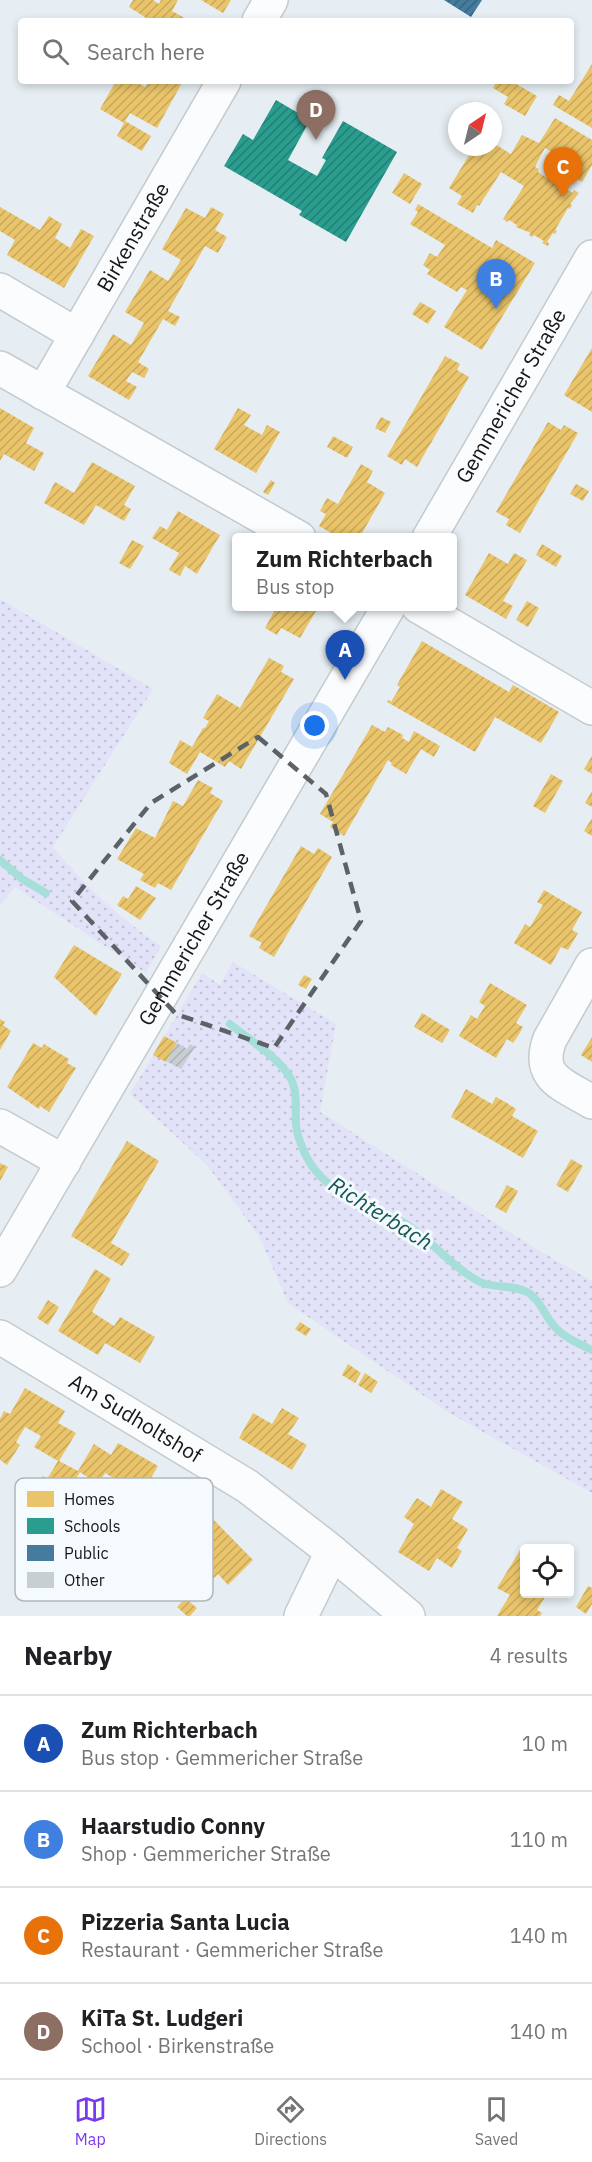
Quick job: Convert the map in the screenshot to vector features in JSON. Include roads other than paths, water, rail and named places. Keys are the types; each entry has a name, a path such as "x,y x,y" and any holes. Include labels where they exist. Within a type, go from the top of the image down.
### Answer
{"street":[{"path":"261,18 271,0"},
{"name":"Birkenstraße","path":"43,393 222,84"},
{"name":"Gemmericher Straße","path":"431,533 592,257"},
{"path":"0,290 77,335"},
{"path":"0,368 292,533"},
{"name":"Gemmericher Straße","path":"0,1270 386,611"},
{"path":"427,611 592,708"},
{"path":"592,965 545,1051 545,1063 551,1075 558,1082 592,1102"},
{"path":"0,1126 64,1162"},
{"name":"Am Sudholtshof","path":"0,1337 248,1486 408,1616"},
{"path":"301,1616 332,1552"}],"waterway":[{"name":"Richterbach","path":"0,860 22,879 46,893"},
{"name":"Richterbach","path":"230,1024 272,1056 291,1079 295,1090 296,1124 300,1142 315,1170 325,1181 348,1197 412,1228 480,1282 517,1288 529,1293 537,1300 562,1334 592,1350"}],"place":[{"name":"KiTa St. Ludgeri","path":"316,140"},
{"name":"Pizzeria Santa Lucia","path":"563,197"},
{"name":"Haarstudio Conny","path":"496,309"},
{"name":"Zum Richterbach","path":"345,680"}]}
